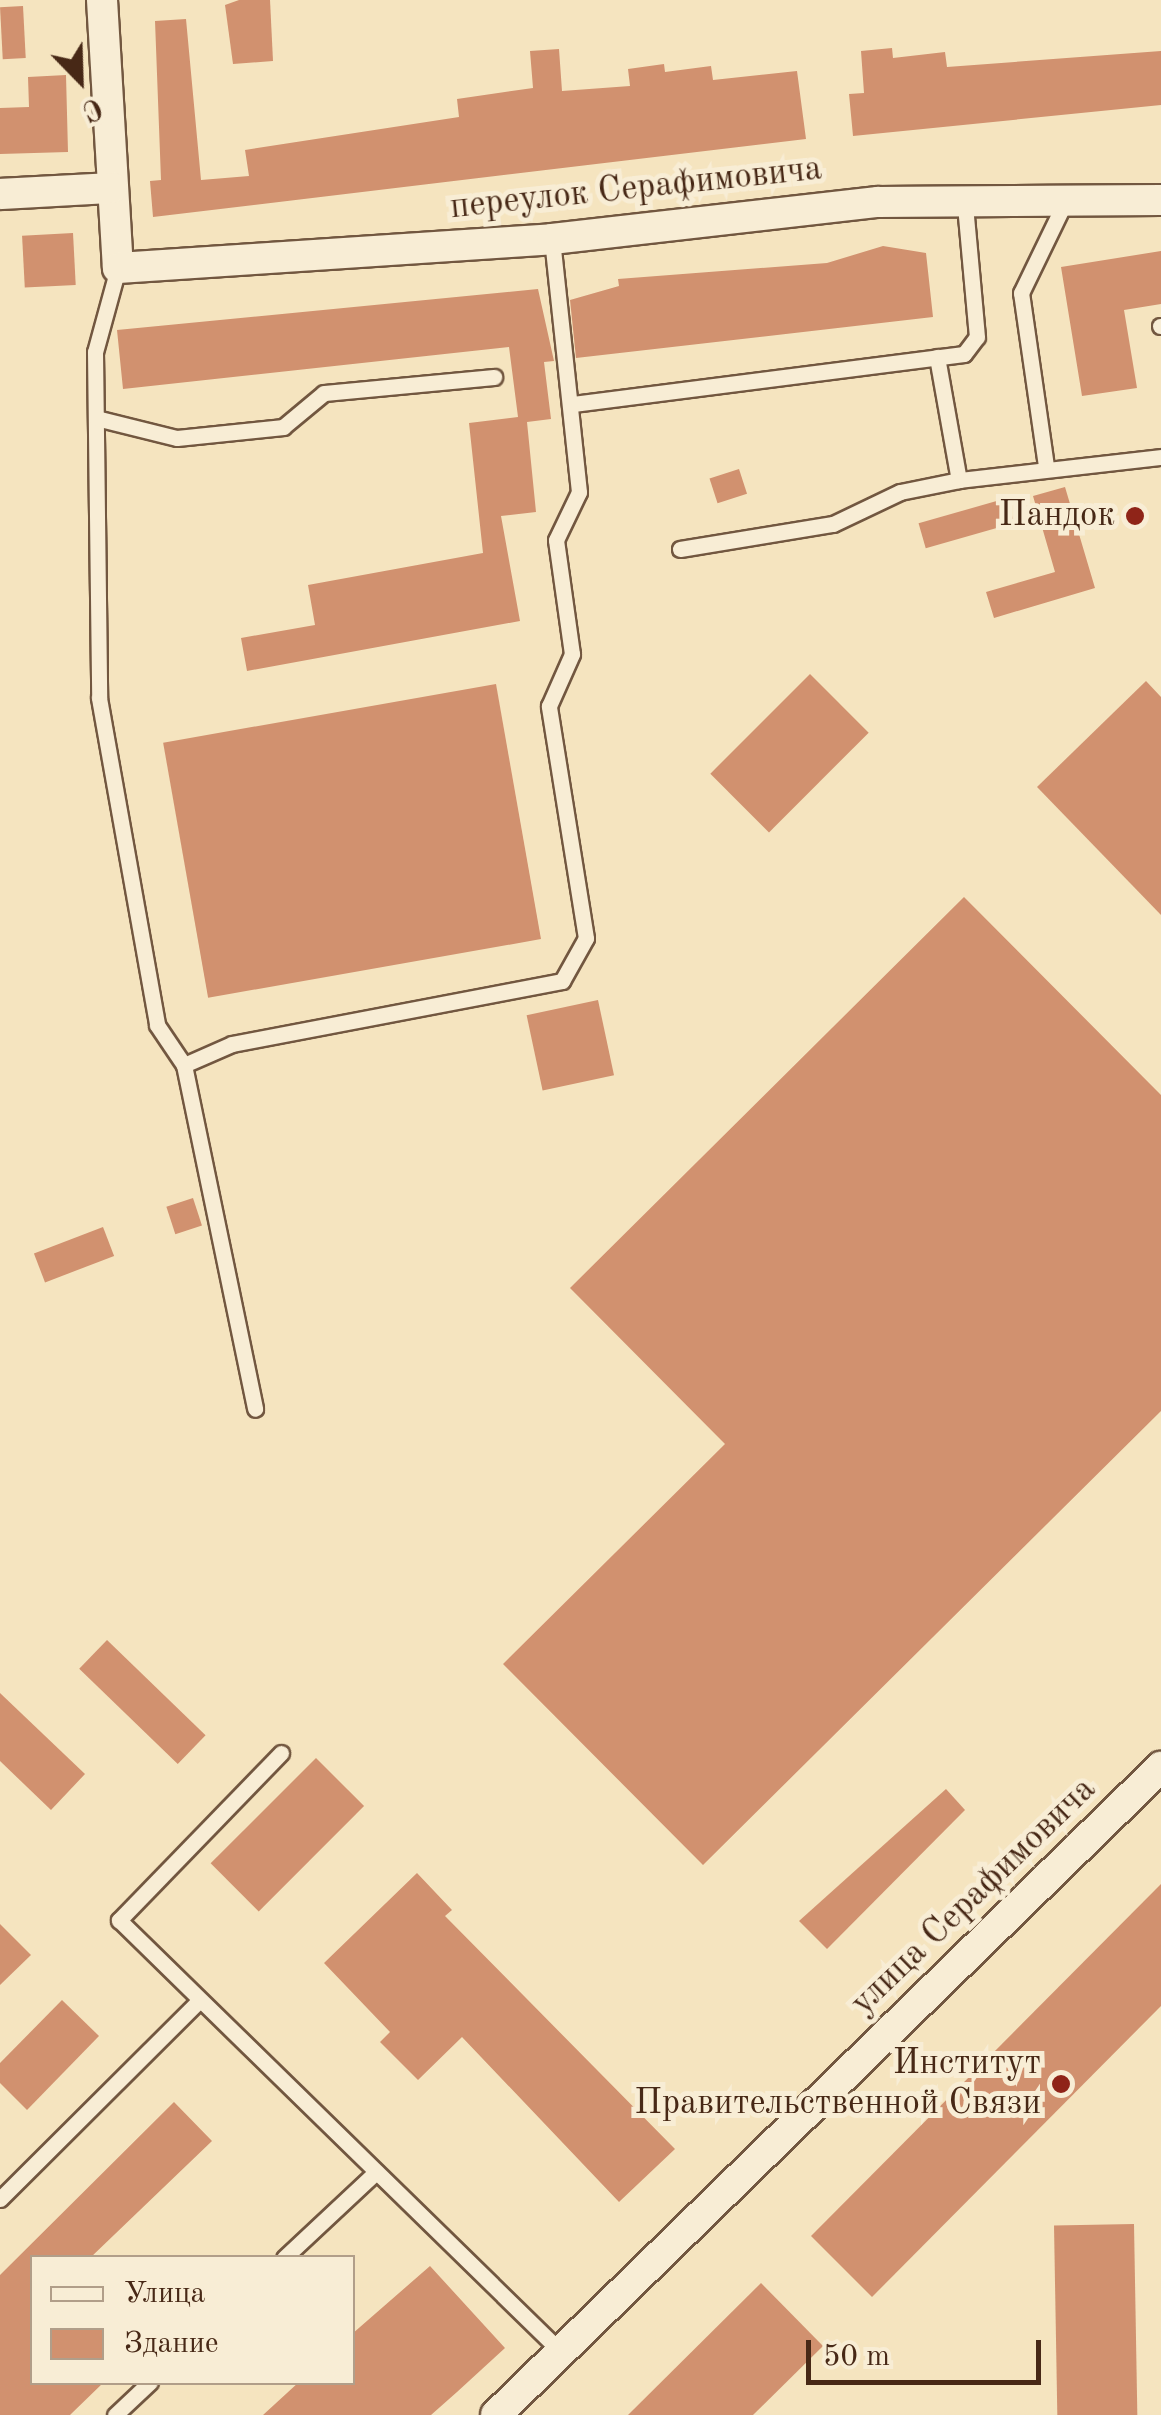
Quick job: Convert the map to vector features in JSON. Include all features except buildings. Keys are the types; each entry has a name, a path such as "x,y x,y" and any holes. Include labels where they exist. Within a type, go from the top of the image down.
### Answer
{"street":[{"path":"102,0 118,268"},
{"path":"0,194 112,188"},
{"name":"переулок Серафимовича","path":"118,268 552,238 878,202 1063,206 1161,200"},
{"name":"улица Серафимовича","path":"496,2415 1161,1767"}],"lane":[{"path":"573,404 964,354 977,337 965,204"},
{"path":"1046,466 1022,293 1063,206"},
{"path":"184,1064 232,1044 562,981 586,938 550,706 572,654 556,540 579,492 573,404 552,238"},
{"path":"118,268 95,352 99,698 157,1025 184,1064 256,1409"},
{"path":"937,357 959,480"},
{"path":"96,418 177,438 283,427 324,393 494,377"},
{"path":"680,549 833,524 900,492 959,480 1046,466 1161,457"},
{"path":"281,1754 119,1920 561,2352"},
{"path":"0,2198 200,2000"},
{"path":"287,2255 376,2172"},
{"path":"115,2415 147,2385"}],"place":[{"name":"Пандок","path":"1135,516"},
{"name":"Институт Правительственной Связи","path":"1061,2084"}]}
